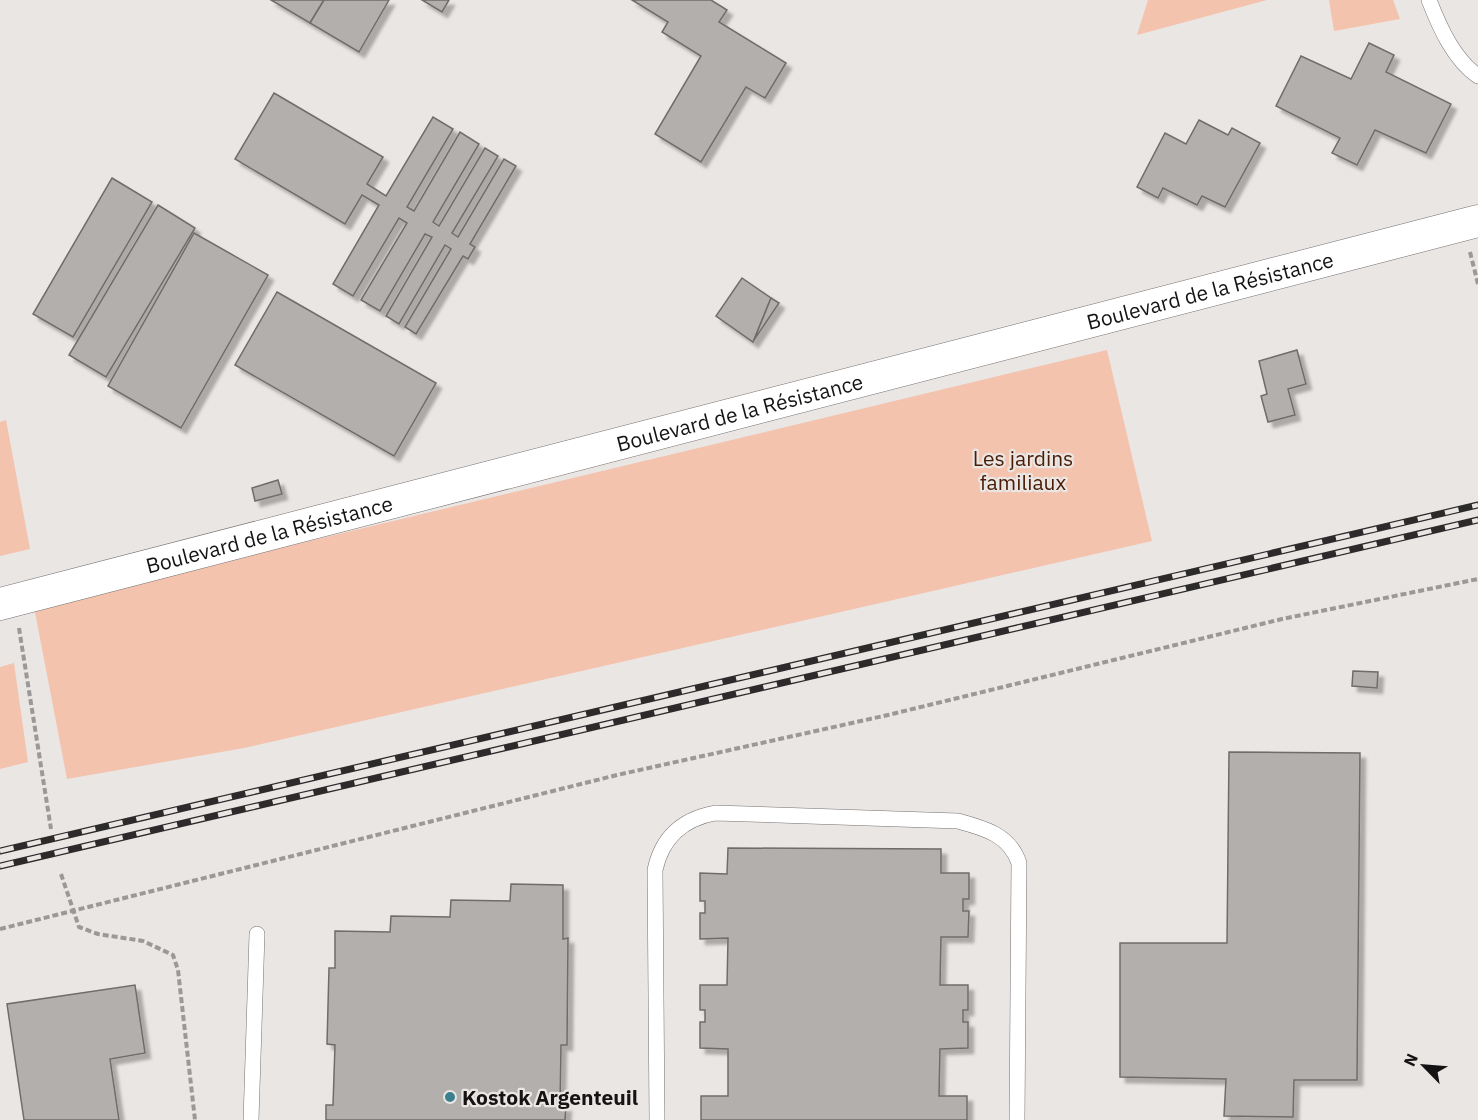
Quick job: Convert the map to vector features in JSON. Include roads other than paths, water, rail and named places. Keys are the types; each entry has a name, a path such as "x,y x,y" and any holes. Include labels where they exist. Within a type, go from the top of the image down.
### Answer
{"street":[{"name":"Boulevard de la Résistance","path":"7,602 1478,221"}],"lane":[{"path":"1429,0 1457,55 1467,69 1478,76"},
{"path":"657,1120 655,870 659,851 672,834 698,816 715,813 958,821 980,827 1005,838 1015,852 1019,863 1017,1120"},
{"path":"251,1120 257,934"}],"railway":[{"path":"0,851 1478,505"},
{"path":"0,866 1478,520"}],"place":[{"name":"Kostok Argenteuil","path":"450,1097"}],"park label":[{"name":"Les jardins familiaux","path":"1023,470"}]}
